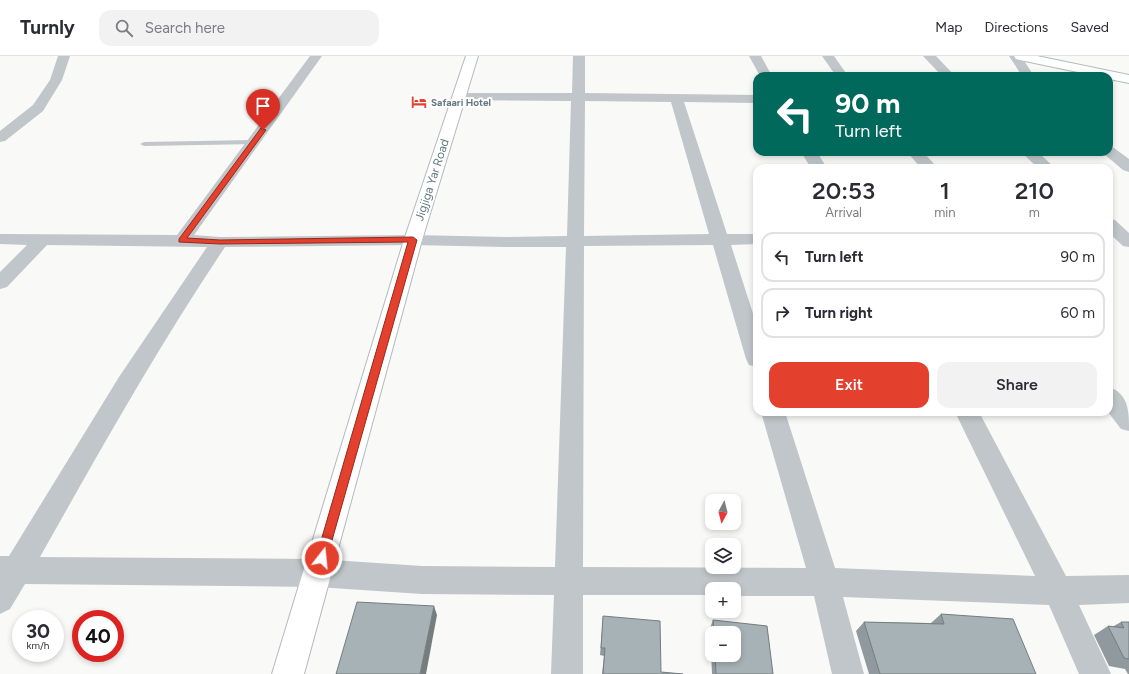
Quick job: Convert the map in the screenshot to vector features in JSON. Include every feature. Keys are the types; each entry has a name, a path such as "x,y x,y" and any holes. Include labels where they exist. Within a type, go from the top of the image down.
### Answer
{"main road":[{"name":"Jigjiga Yar Road","path":"288,674 413,240 472,56"},
{"path":"1020,56 1096,72"},
{"path":"1113,76 1129,79"}],"street":[{"path":"0,138 38,108 56,80 64,56"},
{"path":"182,240 316,56"},
{"path":"567,674 574,242 579,56"},
{"path":"755,56 764,72"},
{"path":"828,56 839,72"},
{"path":"929,56 945,72"},
{"path":"1015,56 1025,72"},
{"path":"459,96 753,99"},
{"path":"676,98 753,346"},
{"path":"1113,154 1129,167"},
{"path":"919,156 926,164"},
{"path":"1034,156 1042,164"},
{"path":"1115,228 1129,242"},
{"path":"0,283 42,239"},
{"path":"0,240 182,240 220,242 413,240 574,242 721,239 753,240"},
{"path":"0,599 9,570 188,288 220,242"},
{"path":"1113,401 1129,422"},
{"path":"774,416 825,582 848,674"},
{"path":"969,416 1058,591 1095,674"},
{"path":"9,570 317,573 422,580 825,582 1058,591 1129,590"}],"lane":[{"path":"144,144 254,142"}],"building":[{"path":"357,602 434,606 420,674 336,674"},
{"path":"941,614 1013,619 1036,674 880,674 864,622 944,624"},
{"path":"603,616 660,621 661,672 683,674 603,674 605,648 601,648"},
{"path":"713,620 767,626 773,674 716,674 715,662 741,662 741,626 713,626"},
{"path":"1121,622 1129,622 1129,659 1124,658 1108,626 1124,628"}],"place":[{"name":"Safaari Hotel","path":"419,102"}],"route":[{"path":"263,130 182,240 220,242 413,240 322,558"}]}
